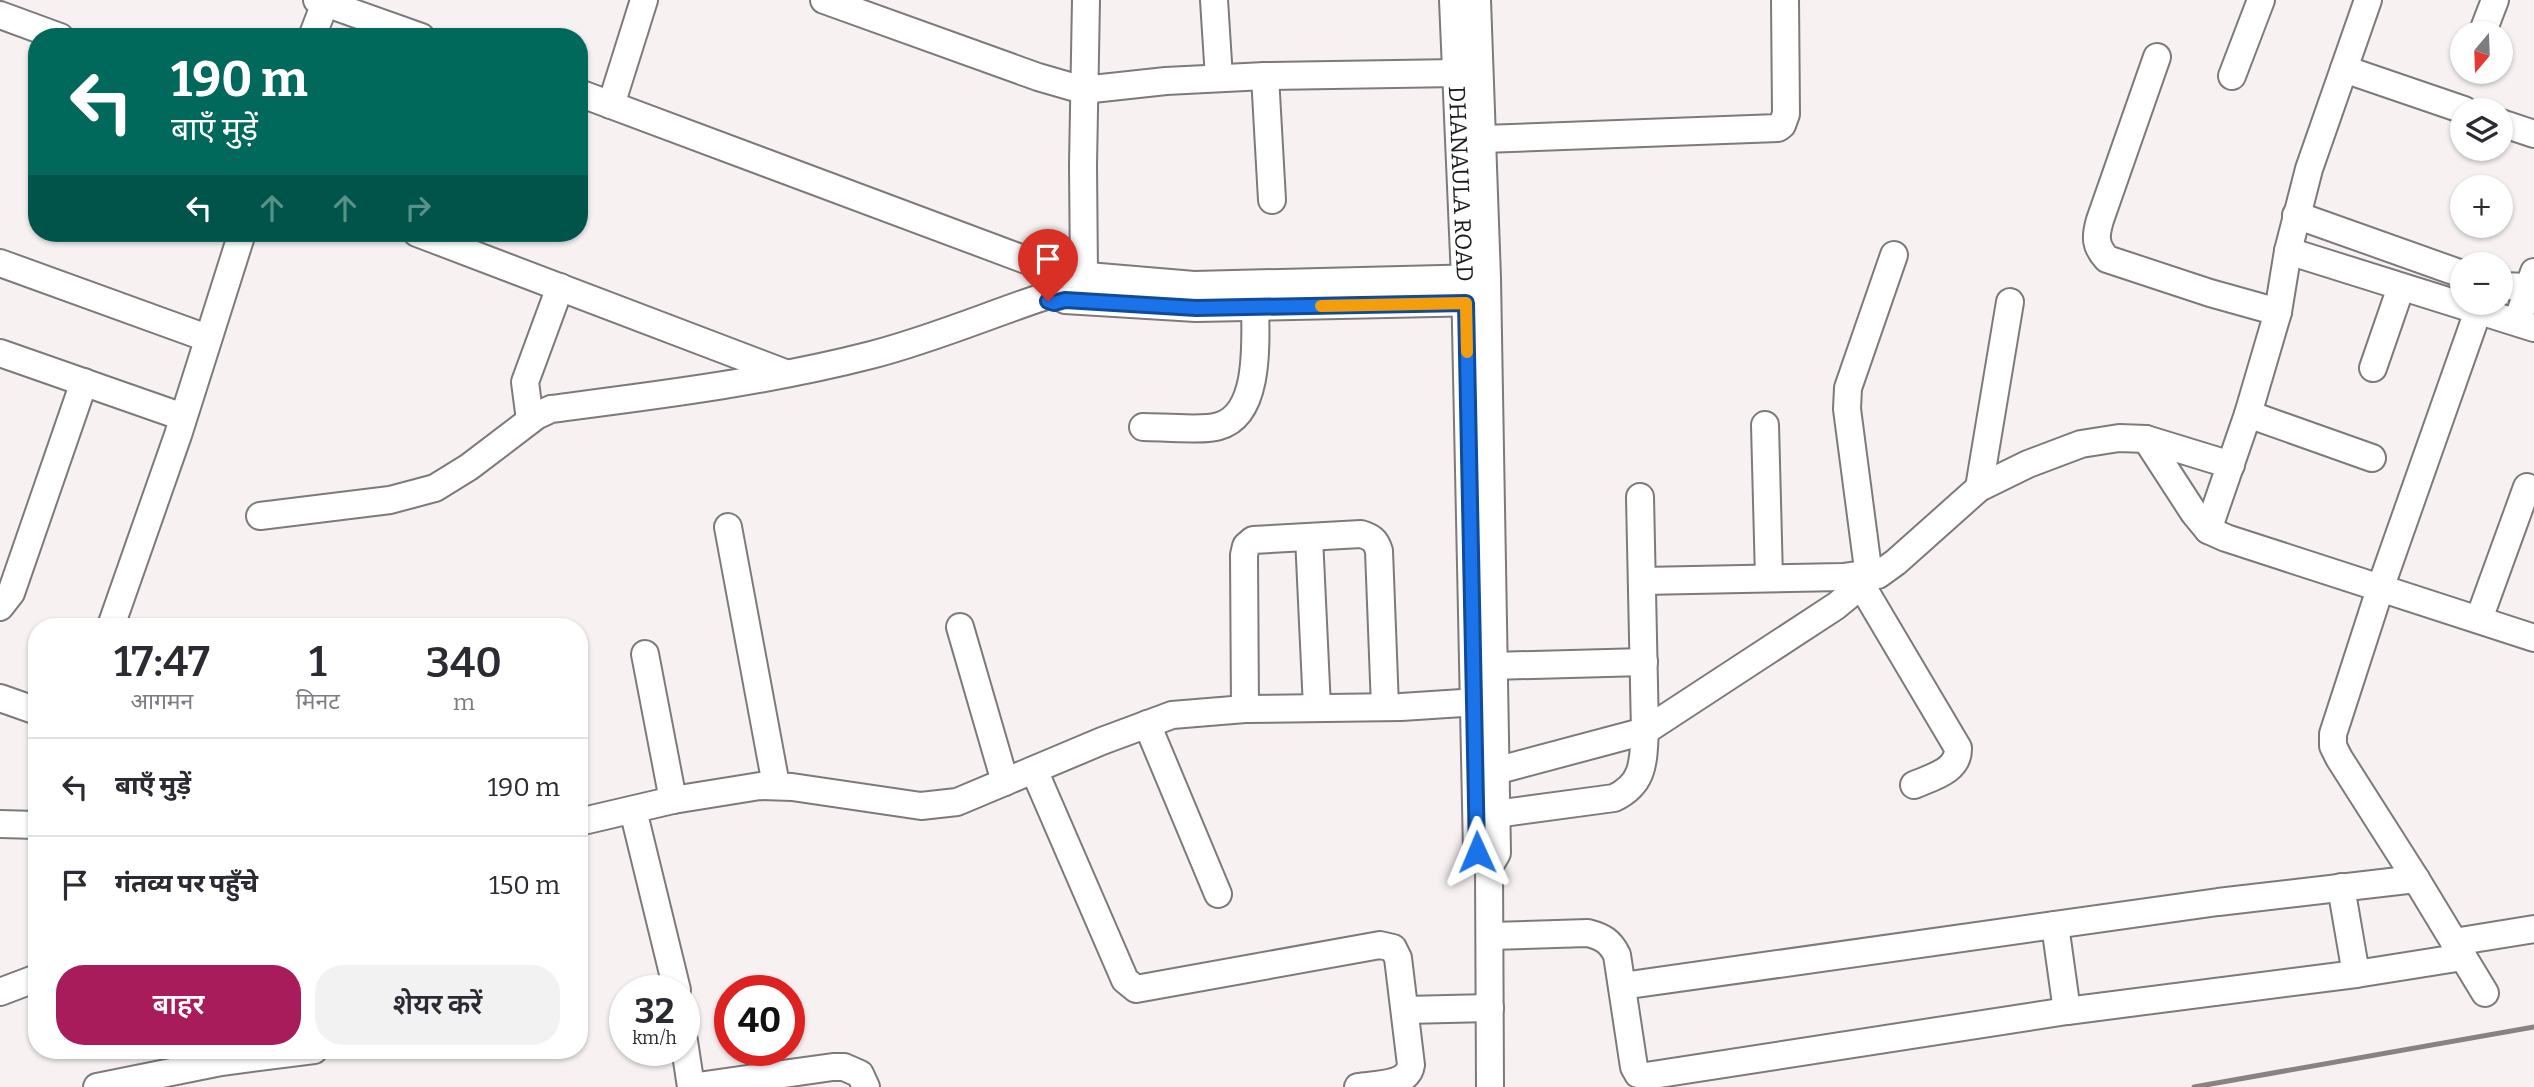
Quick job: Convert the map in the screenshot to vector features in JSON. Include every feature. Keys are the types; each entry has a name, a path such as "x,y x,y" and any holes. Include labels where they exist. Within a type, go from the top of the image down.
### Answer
{"street":[{"path":"611,105 644,0"},
{"path":"824,0 1038,77 1083,90 1219,78 1457,73"},
{"path":"1069,274 1083,90 1086,0"},
{"path":"1214,0 1219,78"},
{"name":"DHANAULA ROAD","path":"1453,0 1476,290 1492,666 1484,703 1495,771 1497,853 1489,867 1490,1087"},
{"name":"DHANAULA ROAD","path":"1477,0 1483,139 1476,290 1484,703 1477,852 1489,867"},
{"path":"1483,139 1778,128 1786,114 1785,0"},
{"path":"2232,76 2261,0"},
{"path":"2487,21 2496,0"},
{"path":"314,28 321,1 396,28"},
{"path":"2208,530 2248,414 2278,312 2288,251 2309,169 2344,69 2359,3"},
{"path":"0,15 36,28"},
{"path":"2157,57 2100,220 2096,235 2097,248 2107,259 2278,312"},
{"path":"2344,69 2450,105"},
{"path":"1265,76 1272,200"},
{"path":"588,96 1069,274"},
{"path":"2513,126 2534,134"},
{"path":"2297,215 2450,270"},
{"path":"114,618 183,417 239,242"},
{"path":"441,242 786,373"},
{"path":"2288,251 2401,287 2450,299"},
{"path":"1894,255 1848,388 1847,409 1869,578 1958,748 1958,756 1950,768 1914,785"},
{"path":"0,263 207,338"},
{"path":"1054,299 1040,285 1042,279 1052,272 1194,285 1255,296"},
{"path":"2498,315 2526,325 2531,280 2513,284"},
{"path":"530,420 525,382 560,287"},
{"path":"2373,368 2401,287"},
{"path":"261,516 390,500 435,488 469,467 542,411 704,390 875,354 1054,299 1184,307 1255,296 1476,290"},
{"path":"1143,427 1219,426 1240,414 1254,369 1255,296"},
{"path":"1979,488 2010,302"},
{"path":"2460,315 2381,586 2336,718 2333,746 2485,993"},
{"path":"0,353 183,417"},
{"path":"0,607 11,593 84,382"},
{"path":"2248,414 2372,458"},
{"path":"1765,425 1769,578"},
{"path":"1642,581 1869,578 1896,562 1979,488 2028,464 2081,444 2119,438 2146,439 2231,465"},
{"path":"2146,439 2193,513 2208,530 2534,638"},
{"path":"2479,619 2527,487"},
{"path":"1496,814 1614,797 1628,791 1638,779 1645,731 1640,497"},
{"path":"727,527 776,785"},
{"path":"1245,709 1246,546 1253,540 1361,534 1371,537 1377,543 1379,551 1385,708"},
{"path":"1309,537 1317,708"},
{"path":"1495,771 1645,731 1836,606 1869,578"},
{"path":"960,627 1005,782"},
{"path":"645,654 673,800"},
{"path":"1492,666 1644,662"},
{"path":"0,698 28,708"},
{"path":"588,820 673,800 776,785 921,806 939,805 957,802 1172,715 1245,709 1385,708 1484,703"},
{"path":"1147,724 1218,894"},
{"path":"1034,770 1129,986 1142,989 1386,946 1393,948 1398,958 1410,1072 1397,1081 1358,1087"},
{"path":"633,810 673,975"},
{"path":"0,824 28,825"},
{"path":"1622,986 2056,925 2416,879"},
{"path":"2341,887 2356,974"},
{"path":"2056,925 2067,1011"},
{"path":"1490,936 1588,933 1601,936 1612,944 1617,956 1634,1067 1638,1074 1646,1076 2067,1011 2356,974 2534,929"},
{"path":"0,992 28,981"},
{"path":"1405,1010 1490,1008"},
{"path":"97,1087 262,1059"},
{"path":"688,1066 691,1087 833,1067 844,1067 860,1074 866,1087"}],"railway":[{"path":"2194,1087 2534,1027"}],"slow traffic":[{"path":"1321,306 1466,303 1467,352"}],"route":[{"path":"1048,301 1196,308 1466,303 1477,852"}]}
